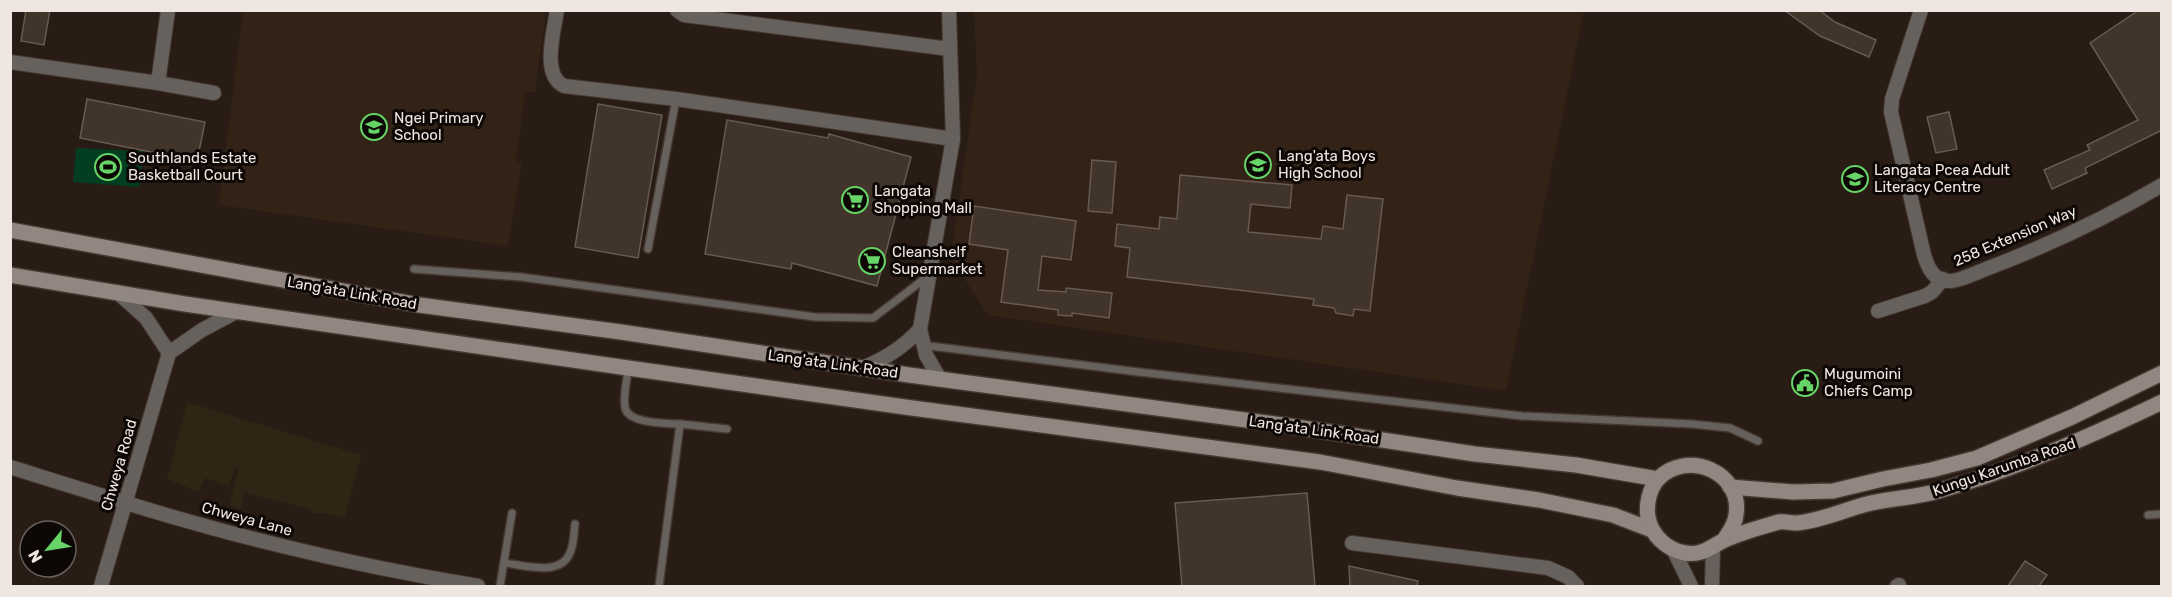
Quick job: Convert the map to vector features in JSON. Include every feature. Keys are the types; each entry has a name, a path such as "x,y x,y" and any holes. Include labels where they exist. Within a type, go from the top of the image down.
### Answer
{"main road":[{"name":"Lang'ata Link Road","path":"10,230 419,305 1283,425 1475,454 1576,465 1658,479"},
{"name":"Lang'ata Link Road","path":"10,275 236,312 628,368 1320,462 1613,515 1652,530"},
{"path":"1730,487 1793,492 1833,491 1931,471 1977,458 2072,417 2162,373"},
{"name":"Kungu Karumba Road","path":"1719,544 1782,521 1797,523 1869,504 1937,491 2019,465 2086,438 2162,402"},
{"path":"1697,464 1710,468 1722,476 1730,487 1735,501 1736,515 1732,528 1719,544 1700,552 1686,553 1673,549 1661,541 1652,530 1648,517 1651,490 1658,479 1670,470 1697,464"}],"street":[{"path":"158,83 168,10"},
{"path":"557,10 550,67 559,84 953,139"},
{"path":"677,10 684,15 950,49"},
{"path":"940,379 922,345 920,329 953,139 950,10"},
{"name":"258 Extension Way","path":"1921,10 1892,99 1892,112 1924,255 1928,267 1936,278 1950,281 2007,261 2122,208 2162,185"},
{"path":"10,62 214,93"},
{"path":"1878,311 1925,296 1932,292 1943,279"},
{"path":"117,292 146,318 169,353 202,330 236,312"},
{"path":"862,368 892,354 911,340 920,329"},
{"name":"Chweya Road","path":"101,586 169,353"},
{"name":"Chweya Lane","path":"10,467 282,546 406,574 478,586"},
{"path":"1352,543 1548,568 1568,577 1577,586"},
{"path":"1712,586 1719,544"},
{"path":"1673,549 1691,586"}],"lane":[{"path":"648,249 676,99"},
{"path":"414,269 521,278 815,317 873,318 930,275"},
{"path":"922,345 1522,416 1730,428 1758,441"},
{"path":"628,368 625,408 628,415 636,419 727,429"},
{"path":"659,586 680,424"},
{"path":"500,586 512,513"},
{"path":"2148,515 2162,514"},
{"path":"504,563 555,568 563,563 571,552 575,524"}],"shaded area":[{"name":"Ngei Primary School","path":"243,11 546,11 535,92 525,92 516,161 522,164 508,246 219,205"},
{"name":"Lang'ata Boys High School","path":"974,11 1584,11 1506,391 988,315 951,258 977,73"},
{"path":"187,402 361,455 345,518 322,513 313,514 310,509 244,493 241,510 229,505 238,471 235,469 228,486 205,478 199,492 167,479"}],"green space":[{"name":"Southlands Estate Basketball Court","path":"76,148 144,151 139,187 73,182"}],"building":[{"path":"26,10 50,10 44,45 21,41"},
{"path":"1784,10 1819,10 1835,22 1876,40 1869,57 1820,36"},
{"path":"2139,10 2162,10 2162,130 2085,168 2087,173 2052,189 2044,170 2090,150 2087,145 2138,120 2090,43"},
{"path":"87,99 205,122 197,161 80,138"},
{"path":"598,104 662,115 638,258 575,247"},
{"path":"1949,112 1957,149 1936,153 1927,117"},
{"path":"727,120 828,138 829,134 911,157 877,286 792,263 791,269 705,254"},
{"path":"1092,160 1116,162 1112,213 1088,211"},
{"path":"1180,175 1292,185 1290,208 1251,204 1248,232 1321,239 1323,226 1343,229 1347,195 1383,199 1370,311 1354,309 1353,316 1336,313 1334,308 1313,305 1314,299 1127,277 1130,248 1115,246 1117,224 1159,229 1160,217 1177,219"},
{"path":"974,206 1076,221 1071,260 1042,256 1038,290 1066,292 1066,288 1112,293 1109,318 1072,313 1072,316 1058,315 1058,310 1001,302 1008,250 969,244"},
{"path":"1307,493 1315,586 1182,586 1175,503"},
{"path":"2025,561 2047,575 2039,586 2008,586"},
{"path":"1349,566 1418,581 1417,586 1350,586"}],"place":[{"name":"Ngei Primary School","path":"374,127"},
{"name":"Lang'ata Boys High School","path":"1258,165"},
{"name":"Southlands Estate Basketball Court","path":"108,167"},
{"name":"Langata Pcea Adult Literacy Centre","path":"1855,179"},
{"name":"Langata Shopping Mall","path":"855,200"},
{"name":"Cleanshelf Supermarket","path":"872,261"},
{"name":"Mugumoini Chiefs Camp","path":"1805,383"}]}
